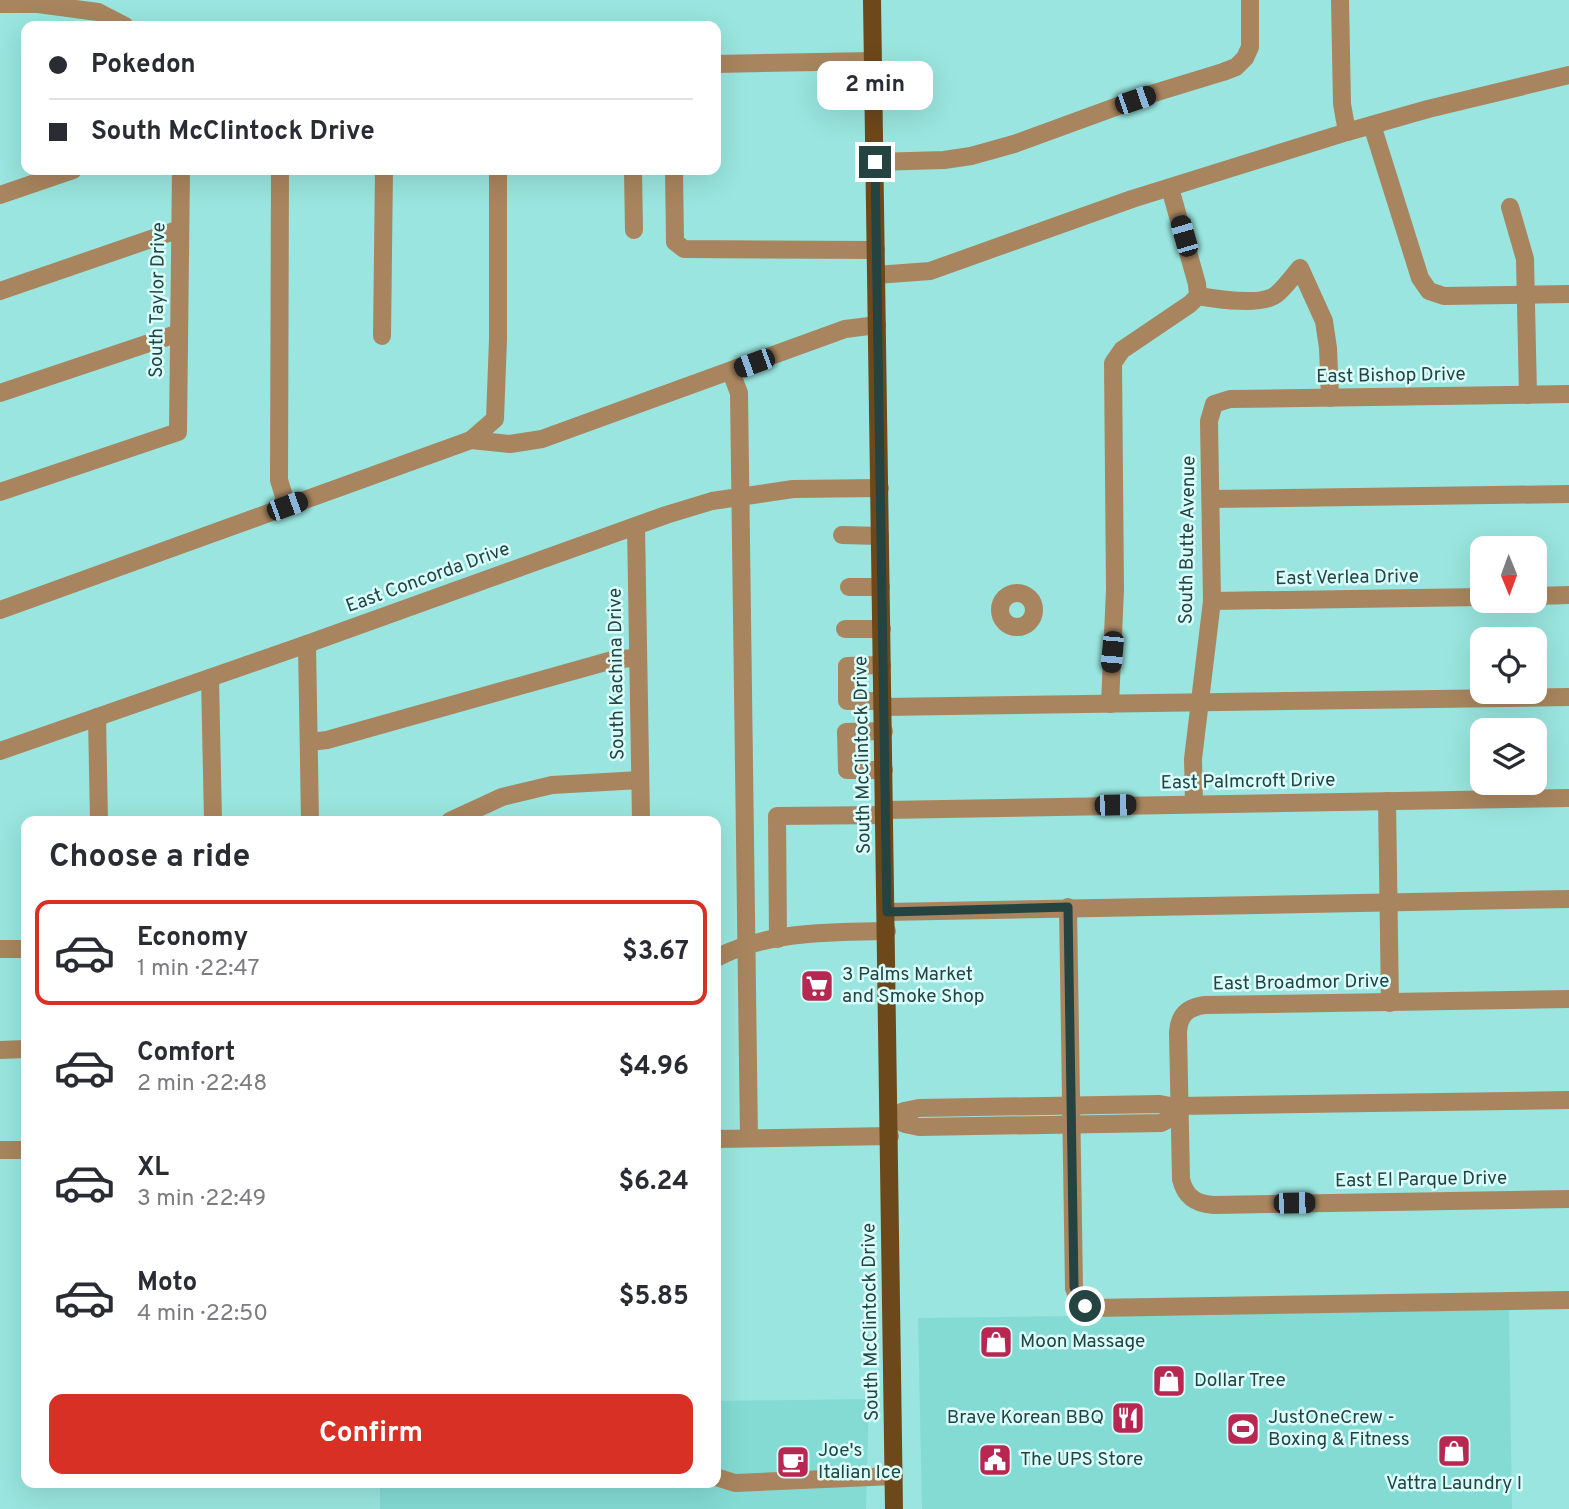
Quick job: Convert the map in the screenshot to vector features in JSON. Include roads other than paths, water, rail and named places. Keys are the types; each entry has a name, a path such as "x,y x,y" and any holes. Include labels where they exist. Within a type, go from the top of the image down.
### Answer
{"main road":[{"name":"South McClintock Drive","path":"872,0 894,1509"}],"street":[{"path":"875,162 944,160 993,150 1151,94 1223,72 1245,58 1250,47 1250,0"},
{"path":"1340,0 1342,104 1347,132"},
{"path":"0,4 38,4 96,19"},
{"path":"721,64 873,61"},
{"path":"876,275 930,271 1170,188 1347,132 1417,111 1569,75"},
{"path":"1372,125 1423,285 1437,295 1444,296 1569,294"},
{"path":"0,195 58,175"},
{"name":"South Taylor Drive","path":"0,492 178,432 181,175"},
{"path":"279,175 279,480 287,506"},
{"path":"382,336 384,175"},
{"path":"0,610 471,440 495,419 498,175"},
{"path":"633,175 634,230"},
{"path":"674,175 676,242 684,249 876,250"},
{"path":"1110,704 1115,596 1114,363 1122,349 1198,296 1170,188"},
{"path":"1510,207 1523,249 1527,294 1528,394"},
{"path":"0,291 180,229"},
{"path":"1198,296 1225,301 1277,296 1300,268 1324,321 1331,398"},
{"path":"471,440 510,444 542,439 845,329 877,326"},
{"path":"0,393 179,333"},
{"path":"731,372 739,393 749,1138"},
{"name":"East Bishop Drive","path":"1214,404 1230,399 1569,394"},
{"name":"South Butte Avenue","path":"1194,804 1193,759 1212,601 1209,421 1214,404"},
{"name":"East Concorda Drive","path":"0,751 712,501 793,489 880,488"},
{"path":"1211,499 1569,494"},
{"name":"South Kachina Drive","path":"636,526 641,816"},
{"path":"842,535 880,536"},
{"path":"849,587 881,587"},
{"path":"1547,596 1569,595"},
{"name":"East Verlea Drive","path":"1212,601 1470,597"},
{"path":"845,629 882,629"},
{"path":"307,644 310,816"},
{"path":"309,742 327,740 616,659 638,658"},
{"path":"882,665 847,666 847,701 883,704 1110,704 1569,696"},
{"path":"210,678 213,816"},
{"path":"97,717 99,816"},
{"path":"884,731 846,732 847,770 884,770"},
{"path":"461,816 502,797 552,785 640,780"},
{"name":"East Palmcroft Drive","path":"778,939 777,816 1194,804 1569,798"},
{"path":"1387,800 1390,1003"},
{"path":"887,912 1569,899"},
{"path":"1068,907 1074,1287 1079,1301 1092,1308 1569,1300"},
{"path":"721,956 747,946 778,939 834,932 887,931"},
{"path":"0,950 21,949"},
{"name":"East Broadmor Drive","path":"1191,1199 1182,1187 1181,1179 1178,1025 1185,1012 1205,1005 1569,999"},
{"path":"0,1050 21,1049"},
{"path":"889,1117 919,1108 1160,1104 1179,1110 1569,1100"},
{"path":"889,1117 919,1127 1161,1123 1179,1110"},
{"path":"721,1139 890,1136"},
{"path":"0,1150 21,1150"},
{"name":"East El Parque Drive","path":"1191,1199 1197,1203 1214,1205 1569,1199"},
{"path":"721,1479 735,1483 894,1476"}],"place":[{"name":"3 Palms Market and Smoke Shop","path":"817,986"},
{"name":"Moon Massage","path":"996,1342"},
{"name":"Dollar Tree","path":"1169,1381"},
{"name":"Brave Korean BBQ","path":"1128,1418"},
{"name":"JustOneCrew - Boxing & Fitness","path":"1243,1429"},
{"name":"Vattra Laundry I","path":"1454,1451"},
{"name":"The UPS Store","path":"995,1460"},
{"name":"Joe's Italian Ice","path":"793,1462"}]}
